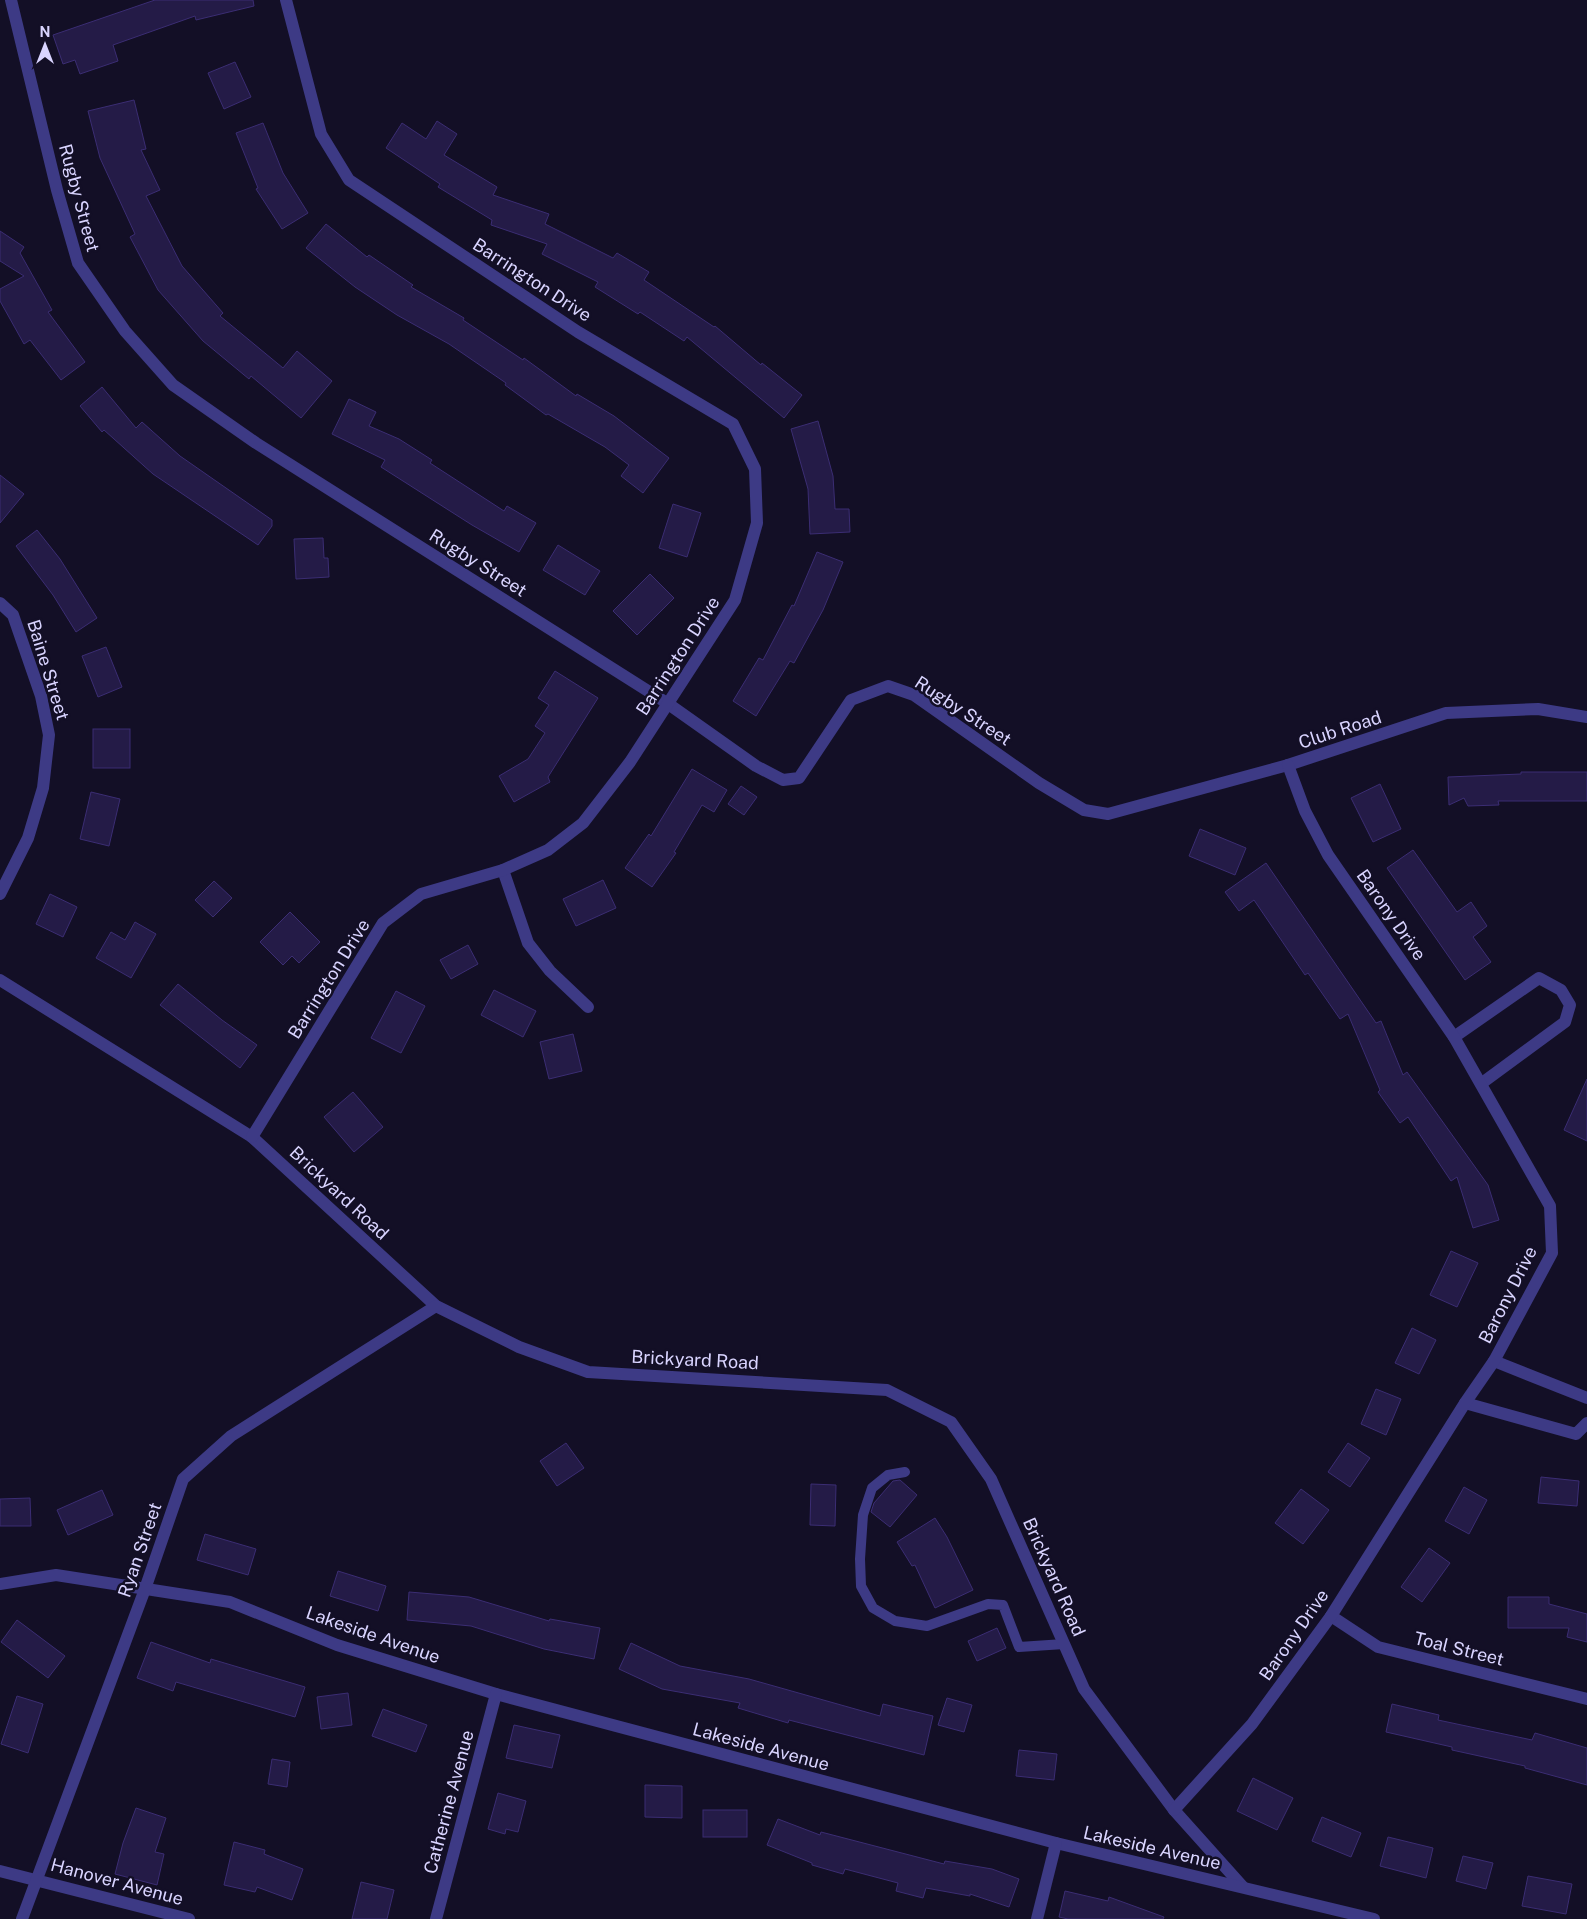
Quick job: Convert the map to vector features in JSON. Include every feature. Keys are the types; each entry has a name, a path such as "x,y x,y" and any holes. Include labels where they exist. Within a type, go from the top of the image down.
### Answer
{"street":[{"name":"Rugby Street","path":"11,0 58,190 78,262 125,331 173,385 256,443 668,703 756,766 783,780 799,778 851,700 888,686 914,695 1039,783 1084,810 1108,814"},
{"name":"Barrington Drive","path":"252,1136 383,923 421,894 503,870 548,850 583,822 630,762 735,600 757,523 755,469 733,424 578,332 349,180 321,134 286,0"},
{"name":"Baine Street","path":"0,603 12,615 41,696 49,735 43,788 28,838 0,894"},
{"name":"Club Road","path":"1108,814 1288,765 1446,713 1538,709 1587,717"},
{"name":"Barony Drive","path":"1174,1810 1252,1724 1331,1616 1465,1403 1494,1361 1552,1253 1550,1206 1454,1037 1328,855 1305,811 1288,765"},
{"path":"503,870 528,943 550,971 588,1007"},
{"path":"1454,1037 1539,978 1561,990 1570,1005 1565,1022 1482,1084"},
{"name":"Brickyard Road","path":"0,980 252,1136 436,1306 518,1347 588,1372 887,1390 951,1422 991,1479 1084,1689 1174,1810 1243,1886"},
{"name":"Ryan Street","path":"22,1919 145,1590 183,1479 231,1436 436,1306"},
{"path":"1494,1361 1587,1398"},
{"path":"1465,1403 1576,1434 1587,1424"},
{"name":"Lakeside Avenue","path":"0,1584 56,1575 230,1602 337,1645 496,1694 1056,1843 1243,1886 1374,1919"},
{"name":"Toal Street","path":"1331,1616 1378,1647 1587,1699"},
{"name":"Catherine Avenue","path":"436,1919 496,1694"},
{"path":"1036,1919 1056,1843"},
{"name":"Hanover Avenue","path":"0,1871 189,1919"}],"lane":[{"path":"905,1472 888,1475 872,1488 863,1515 860,1560 861,1586 873,1608 894,1621 927,1626 988,1604 1003,1606 1019,1647 1064,1644"}],"building":[{"path":"155,0 253,0 254,6 196,20 195,16 113,45 118,61 80,74 75,60 63,64 53,35"},
{"path":"235,62 251,97 224,109 208,73"},
{"path":"134,100 146,149 141,150 160,190 146,196 182,266 223,313 220,316 283,368 297,351 332,381 301,418 251,376 249,379 203,341 158,290 130,237 135,234 100,158 88,111"},
{"path":"437,121 457,134 444,155 497,187 493,195 549,214 545,224 613,258 617,253 649,272 644,280 715,326 761,365 762,363 802,395 784,418 687,337 684,341 640,312 638,314 595,287 598,282 542,254 547,244 491,225 492,220 438,187 440,184 386,148 402,123 426,139"},
{"path":"263,123 283,173 308,213 282,229 256,189 258,188 236,133"},
{"path":"326,224 367,257 369,255 413,285 411,287 464,318 463,320 523,360 524,358 576,396 577,394 614,416 669,458 643,493 621,476 629,465 605,447 548,414 546,415 505,385 506,383 449,344 397,315 355,287 306,248"},
{"path":"0,231 24,247 20,253 52,310 48,312 85,362 61,380 30,340 24,344 0,301 0,289 24,276 0,261"},
{"path":"102,387 136,428 142,422 180,456 272,520 272,526 258,545 153,474 104,430 102,432 80,406"},
{"path":"349,399 376,412 369,426 399,439 432,460 430,463 504,511 507,506 536,523 519,552 472,525 381,467 385,460 332,434"},
{"path":"818,421 833,476 835,509 849,509 850,532 810,534 808,489 791,429"},
{"path":"0,475 24,494 0,523"},
{"path":"673,504 701,513 687,557 659,548"},
{"path":"37,530 60,559 97,618 76,632 53,595 16,546"},
{"path":"323,538 324,558 328,558 329,577 296,579 294,539"},
{"path":"558,545 600,571 585,595 543,570"},
{"path":"817,552 843,562 823,610 794,663 790,661 756,716 733,701 759,658 763,660 792,605 794,606"},
{"path":"650,574 674,598 637,635 613,611"},
{"path":"106,647 122,687 98,697 82,656"},
{"path":"555,671 598,698 548,777 550,782 514,802 499,776 528,759 545,733 535,726 549,705 538,698"},
{"path":"93,729 130,729 130,768 93,768"},
{"path":"692,769 727,790 714,812 702,805 674,852 676,853 652,887 625,868 649,834 651,836"},
{"path":"1521,772 1587,772 1587,801 1498,801 1499,805 1468,806 1464,798 1449,805 1448,777 1521,774"},
{"path":"1380,784 1401,829 1373,842 1351,798"},
{"path":"741,786 757,797 744,815 728,804"},
{"path":"91,792 120,799 109,846 80,839"},
{"path":"1200,829 1246,848 1235,875 1189,856"},
{"path":"1413,850 1457,912 1471,902 1487,926 1473,937 1491,962 1465,980 1387,868"},
{"path":"1266,863 1376,1023 1381,1021 1403,1075 1407,1072 1488,1185 1499,1220 1473,1228 1457,1177 1451,1181 1408,1117 1400,1123 1378,1092 1380,1090 1348,1014 1340,1019 1308,973 1305,975 1254,900 1239,911 1225,892"},
{"path":"603,880 616,908 576,926 563,899"},
{"path":"214,881 232,898 213,917 195,900"},
{"path":"50,894 77,907 63,937 36,924"},
{"path":"290,912 320,942 299,963 292,956 283,965 260,942"},
{"path":"135,922 156,934 131,978 96,958 111,932 125,940"},
{"path":"468,945 478,964 451,979 440,960"},
{"path":"178,984 222,1020 257,1045 240,1068 160,1005"},
{"path":"494,990 536,1011 523,1037 481,1015"},
{"path":"396,991 425,1006 401,1053 371,1038"},
{"path":"573,1034 582,1071 549,1079 540,1042"},
{"path":"1587,1079 1587,1141 1564,1130"},
{"path":"353,1092 383,1127 354,1152 324,1117"},
{"path":"1451,1251 1478,1263 1457,1307 1430,1295"},
{"path":"1412,1328 1436,1340 1419,1374 1395,1363"},
{"path":"1376,1389 1401,1399 1386,1435 1361,1424"},
{"path":"566,1443 584,1468 557,1486 540,1461"},
{"path":"1348,1443 1370,1458 1350,1487 1328,1472"},
{"path":"1541,1477 1579,1481 1577,1506 1538,1503"},
{"path":"900,1480 917,1495 890,1527 871,1512 874,1503 893,1481"},
{"path":"811,1484 836,1485 835,1526 810,1525"},
{"path":"1464,1487 1487,1500 1469,1534 1445,1521"},
{"path":"1301,1489 1329,1510 1303,1544 1275,1523"},
{"path":"102,1490 113,1515 68,1535 57,1510"},
{"path":"30,1498 31,1526 0,1526 0,1499"},
{"path":"935,1518 947,1537 973,1590 935,1608 915,1565 912,1566 897,1542"},
{"path":"205,1534 256,1549 248,1575 197,1560"},
{"path":"1429,1548 1450,1563 1422,1602 1401,1587"},
{"path":"338,1571 386,1586 378,1611 330,1596"},
{"path":"409,1592 469,1597 549,1621 550,1619 600,1628 594,1659 544,1649 471,1626 407,1620"},
{"path":"1508,1597 1549,1597 1549,1604 1587,1614 1587,1642 1567,1637 1569,1628 1508,1628"},
{"path":"17,1620 65,1656 48,1678 1,1642"},
{"path":"997,1628 1006,1648 977,1661 968,1641"},
{"path":"151,1642 210,1663 211,1659 305,1687 295,1717 176,1682 173,1691 137,1678"},
{"path":"631,1643 680,1666 749,1679 880,1716 883,1704 933,1716 924,1755 789,1720 788,1723 738,1708 740,1703 662,1689 619,1669"},
{"path":"348,1693 352,1725 321,1729 317,1697"},
{"path":"17,1696 43,1704 28,1753 1,1744"},
{"path":"947,1698 972,1705 964,1732 938,1725"},
{"path":"1392,1704 1439,1715 1438,1720 1532,1740 1535,1733 1587,1748 1587,1785 1525,1768 1525,1766 1452,1750 1452,1747 1386,1732"},
{"path":"383,1709 427,1725 416,1752 372,1736"},
{"path":"514,1725 560,1735 552,1768 506,1758"},
{"path":"1019,1750 1057,1754 1054,1780 1016,1776"},
{"path":"272,1759 290,1762 287,1787 268,1784"},
{"path":"1253,1778 1293,1798 1277,1830 1237,1811"},
{"path":"645,1785 682,1786 682,1818 645,1817"},
{"path":"498,1793 526,1801 518,1832 506,1829 505,1834 488,1829"},
{"path":"136,1808 166,1818 155,1852 164,1854 157,1885 115,1874 123,1843"},
{"path":"703,1810 747,1810 747,1837 703,1837"},
{"path":"1322,1817 1361,1833 1351,1857 1312,1841"},
{"path":"778,1819 820,1835 821,1832 944,1864 945,1861 992,1869 1019,1879 1009,1907 970,1894 970,1896 926,1888 923,1898 896,1891 898,1883 845,1869 843,1874 812,1865 812,1863 767,1845"},
{"path":"1388,1837 1433,1848 1426,1878 1380,1866"},
{"path":"234,1842 265,1850 264,1854 303,1869 292,1900 257,1887 255,1892 224,1885"},
{"path":"1463,1856 1493,1863 1486,1889 1456,1881"},
{"path":"1528,1876 1572,1884 1566,1914 1522,1906"},
{"path":"361,1882 394,1890 387,1919 352,1919"},
{"path":"1065,1891 1108,1901 1109,1897 1164,1917 1163,1919 1068,1919 1059,1917"}]}
